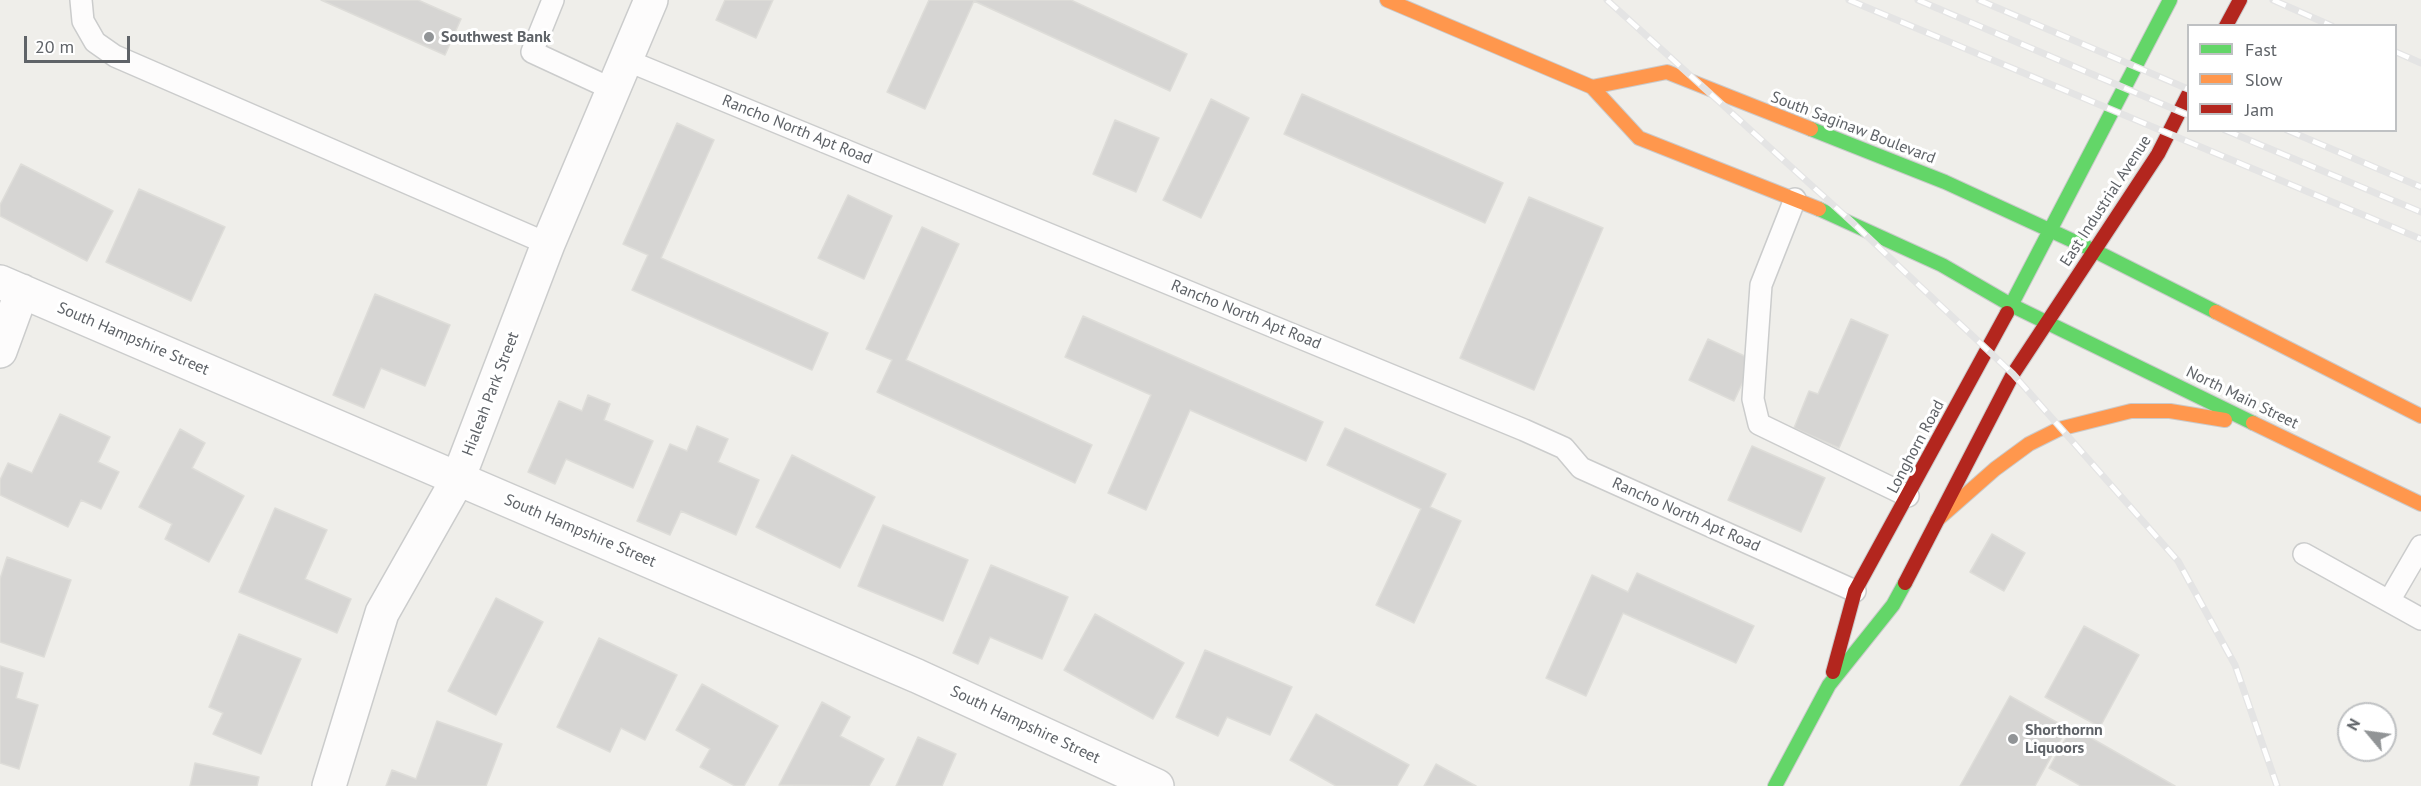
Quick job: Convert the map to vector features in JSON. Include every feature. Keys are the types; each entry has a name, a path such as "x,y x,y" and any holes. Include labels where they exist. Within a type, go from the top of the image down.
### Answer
{"main road":[{"path":"1387,0 1592,87 1639,138 1853,223 1942,265 2011,305 2047,322"},
{"name":"East Industrial Avenue","path":"2048,231 2170,0"},
{"path":"2227,24 2240,0"},
{"name":"South Saginaw Boulevard","path":"1592,87 1667,72 1945,182 2095,251"},
{"name":"East Industrial Avenue","path":"2047,322 2158,154 2187,97"},
{"name":"Longhorn Road","path":"1830,685 1855,591 2011,305 2048,231"},
{"path":"2095,251 2421,416"},
{"name":"Longhorn Road","path":"1775,786 1830,685 1893,605 2013,374 2047,322"},
{"name":"North Main Street","path":"2047,322 2421,504"},
{"path":"1937,520 1995,469 2029,444 2059,429 2092,419 2131,411 2170,411 2264,427"}],"street":[{"name":"Hialeah Park Street","path":"329,786 382,614 458,479 548,244 651,0"},
{"name":"South Hampshire Street","path":"11,286 917,676 1157,786"},
{"path":"0,351 11,286"}],"lane":[{"path":"81,0 82,21 95,42 115,56 548,244"},
{"path":"553,0 532,52 614,90"},
{"name":"Rancho North Apt Road","path":"626,60 1524,430 1564,448 1581,468 1855,591"},
{"path":"1795,200 1761,285 1753,399 1759,424 1908,496"},
{"path":"2389,601 2421,546"},
{"path":"2304,554 2421,619"}],"building":[{"name":"Southwest Bank","path":"321,0 418,0 461,19 445,55"},
{"path":"725,0 773,0 756,38 716,20"},
{"path":"929,0 1071,0 1187,54 1170,91 974,1 925,109 887,92"},
{"path":"1302,94 1503,183 1485,223 1284,134"},
{"path":"1211,99 1249,118 1201,218 1163,200"},
{"path":"1115,120 1159,138 1136,192 1093,174"},
{"path":"677,123 714,140 661,258 828,333 812,370 632,290 648,255 623,244"},
{"path":"21,164 113,211 87,261 0,216 0,205"},
{"path":"139,189 225,227 191,301 106,262"},
{"path":"848,195 892,216 864,279 818,258"},
{"path":"1529,197 1603,228 1534,390 1460,358"},
{"path":"922,227 959,244 906,360 1092,445 1075,483 877,392 892,360 866,349"},
{"path":"375,294 450,325 425,386 381,368 364,408 333,395"},
{"path":"1083,316 1323,422 1306,461 1190,410 1146,510 1108,493 1151,395 1065,357"},
{"path":"1851,319 1888,335 1839,448 1794,428 1809,391 1818,394"},
{"path":"1708,339 1753,360 1734,401 1689,380"},
{"path":"588,395 610,404 604,420 653,441 633,488 566,459 555,484 528,472 559,401 582,411"},
{"path":"60,414 110,437 98,462 119,472 101,509 81,500 68,527 0,495 0,480 8,463 32,473"},
{"path":"697,426 728,439 718,462 759,480 736,535 681,511 670,535 637,521 670,444 687,451"},
{"path":"1345,428 1446,474 1430,507 1461,521 1414,623 1376,605 1421,509 1327,465"},
{"path":"180,429 205,443 192,468 244,496 209,562 165,539 172,524 139,507"},
{"path":"1752,446 1825,478 1801,532 1728,500"},
{"path":"792,455 875,497 840,568 756,527"},
{"path":"275,508 327,530 305,579 351,599 337,633 239,592"},
{"path":"883,525 968,560 943,621 858,586"},
{"path":"1992,534 2025,553 2004,591 1970,572"},
{"path":"7,557 71,580 44,657 0,642 0,579"},
{"path":"991,565 1068,597 1042,659 990,637 978,664 953,653"},
{"path":"1637,573 1754,626 1736,663 1623,613 1586,696 1546,678 1592,575 1628,592"},
{"path":"496,598 543,622 496,715 448,691"},
{"path":"1095,614 1184,663 1153,719 1064,670"},
{"path":"2084,626 2139,655 2100,727 2045,697"},
{"path":"239,634 301,659 261,754 213,734 223,713 209,707"},
{"path":"599,638 677,675 645,740 621,728 610,752 557,727"},
{"path":"1205,650 1292,687 1270,735 1227,717 1218,736 1176,717"},
{"path":"0,666 23,673 16,698 38,705 19,769 0,763"},
{"path":"702,684 778,726 744,786 735,786 700,767 710,749 676,730"},
{"path":"2010,696 2067,728 2035,786 1960,786"},
{"path":"822,702 850,717 840,736 884,759 869,786 779,785"},
{"path":"1316,714 1409,765 1397,786 1336,786 1290,760"},
{"path":"437,721 502,744 486,786 386,786 392,770 416,779"},
{"path":"2072,727 2175,786 2081,786 2049,768"},
{"path":"918,737 956,754 942,786 896,786"},
{"path":"195,763 259,777 257,786 190,786"},
{"path":"1436,764 1476,786 1424,786"}],"railway":[{"path":"1607,0 1853,223 2013,374 2178,561 2235,665 2277,786"},
{"path":"1849,0 2421,239"},
{"path":"1918,0 2187,115"},
{"path":"1979,0 2187,89"},
{"path":"2273,0 2327,24"},
{"path":"2397,52 2421,63"},
{"path":"2230,132 2421,212"},
{"path":"2292,132 2421,187"}],"traffic: fast":[{"path":"2007,313 2170,0"},
{"path":"1811,129 1945,182 2095,251 2216,312"},
{"path":"1819,209 1942,265 2011,305 2253,423"},
{"path":"1775,786 1829,685 1893,605 1905,583"}],"traffic: slow":[{"path":"1387,0 1592,87 1639,138 1819,209"},
{"path":"1592,87 1667,72 1811,129"},
{"path":"2216,312 2421,416"},
{"path":"1937,520 1995,469 2029,444 2059,429 2131,411 2170,411 2225,420"},
{"path":"2253,423 2421,504"}],"traffic: jam":[{"path":"2227,24 2240,0"},
{"path":"1905,583 2013,374 2158,154 2187,97"},
{"path":"1833,672 1855,591 2007,313"}],"place":[{"name":"Southwest Bank","path":"429,37"},
{"name":"Shorthornn Liquoors","path":"2013,739"}]}
